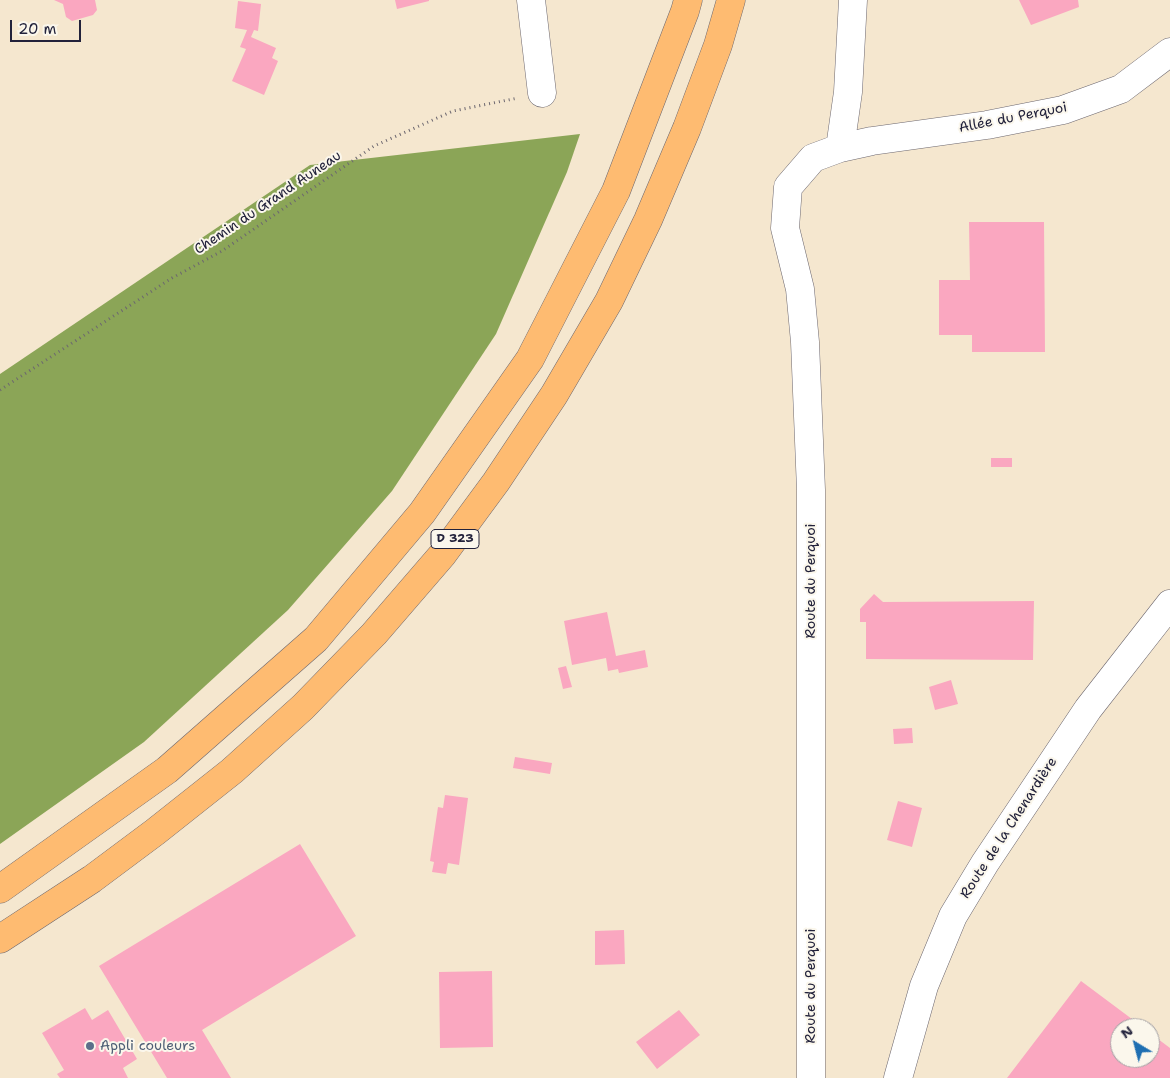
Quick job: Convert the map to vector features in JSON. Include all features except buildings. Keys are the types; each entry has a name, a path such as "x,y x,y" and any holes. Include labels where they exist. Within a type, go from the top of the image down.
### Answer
{"highway":[{"name":"D 323","path":"0,889 167,770 316,638 422,513 535,350 616,191 688,0"},
{"name":"D 323","path":"0,939 92,879 155,832 232,770 303,707 374,634 443,554 496,482 554,395 609,300 648,220 687,128 718,45 731,0"}],"street":[{"path":"531,0 542,93"},
{"path":"840,148 848,92 853,0"},
{"name":"Allée du Perquoi","path":"872,141 987,125 1063,110 1121,88 1170,52"},
{"name":"Route du Perquoi","path":"811,1078 811,490 805,342 800,289 785,228 788,187 813,158 840,148 872,141"},
{"name":"Route de la Chenardière","path":"898,1078 924,986 953,916 984,863 1088,709 1170,604"}],"path":[{"name":"Chemin du Grand Auneau","path":"0,390 172,278 222,251 374,146 453,111 542,93"}],"green space":[{"path":"580,134 567,172 496,334 392,491 288,610 144,742 0,844 0,374 310,165"}],"place":[{"name":"Appli couleurs","path":"90,1046"}]}
